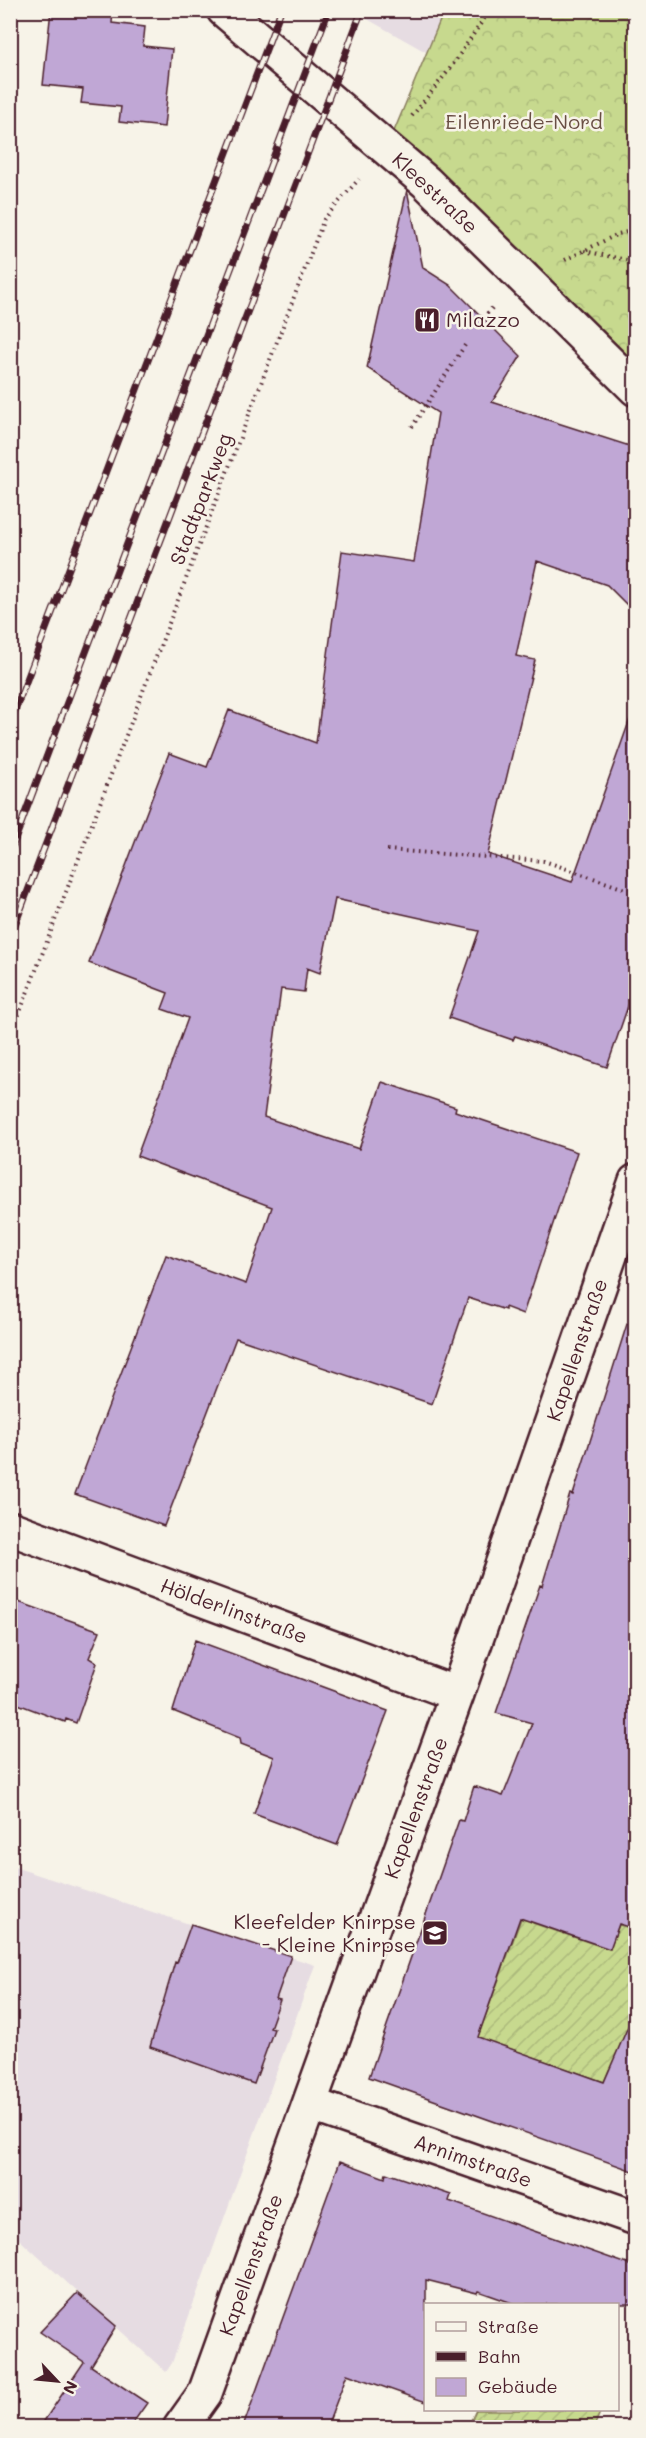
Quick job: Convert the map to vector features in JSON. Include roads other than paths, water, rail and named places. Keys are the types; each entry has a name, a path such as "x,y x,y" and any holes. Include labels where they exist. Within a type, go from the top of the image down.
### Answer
{"street":[{"name":"Kleestraße","path":"224,10 387,148 442,198 636,389"},
{"name":"Kapellenstraße","path":"180,2427 205,2393 457,1694 636,1181"},
{"name":"Hölderlinstraße","path":"10,1528 457,1694"},
{"name":"Arnimstraße","path":"310,2104 636,2218"}],"railway":[{"path":"10,724 281,10"},
{"path":"10,853 329,10"},
{"path":"10,938 362,10"}],"place":[{"name":"Milazzo","path":"427,320"},
{"name":"Kleefelder Knirpse - Kleine Knirpse","path":"435,1933"}],"park label":[{"name":"Eilenriede-Nord","path":"524,122"}]}
